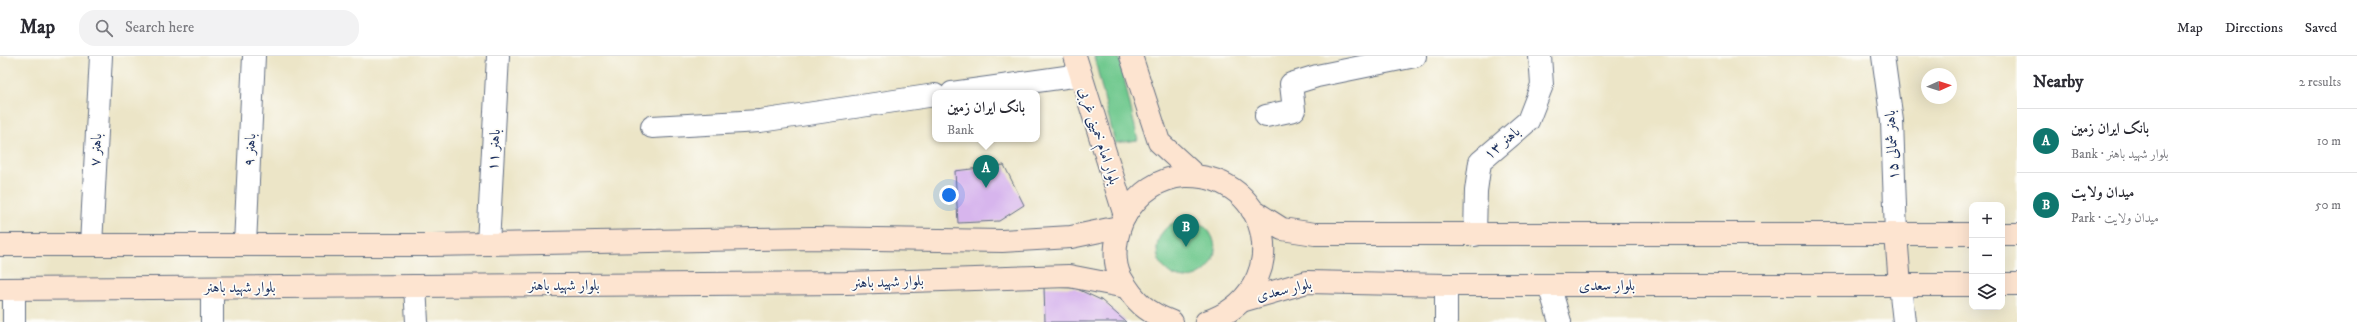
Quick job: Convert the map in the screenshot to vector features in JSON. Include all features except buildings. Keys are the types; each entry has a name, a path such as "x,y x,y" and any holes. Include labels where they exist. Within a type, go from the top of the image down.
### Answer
{"main road":[{"path":"1131,56 1159,142 1196,176"},
{"name":"بلوار امام خمینی غربی","path":"1077,65 1122,221"},
{"path":"1172,322 1154,318 1132,297 1119,275 1115,249 1122,221 1133,202 1153,186 1174,177 1196,176 1218,181 1238,193 1252,210 1262,231 1264,254 1258,279 1240,309 1206,322"},
{"path":"1252,210 1282,229 1316,234 1969,234"},
{"path":"0,245 488,244 813,238 1002,241 1070,237 1122,221"},
{"path":"1896,234 1900,285"},
{"path":"2005,234 2017,234"},
{"name":"بلوار شهید باهنر","path":"7,289 846,283 1070,276 1126,287"},
{"name":"بلوار سعدی","path":"1240,309 1307,282 1446,285 1969,284"},
{"path":"2005,284 2017,284"}],"street":[{"name":"باهنر ۷","path":"91,245 101,56"},
{"name":"باهنر ۹","path":"245,244 254,56"},
{"name":"باهنر ۱۱","path":"488,244 498,56"},
{"path":"1266,116 1294,110 1291,84 1316,76 1415,56"},
{"name":"باهنر ۱۳","path":"1475,235 1476,191 1480,162 1528,121 1542,85 1540,56"},
{"name":"باهنر شمالی ۱۵","path":"1883,56 1892,121 1896,234"},
{"path":"965,90 1077,65"},
{"path":"652,127 760,121 932,96"},
{"path":"1446,285 1446,322"},
{"path":"1549,285 1560,322"},
{"path":"1900,285 1904,322"},
{"path":"415,286 417,322"},
{"path":"212,288 212,322"},
{"path":"7,289 14,322"}],"green space":[{"path":"1094,56 1119,56 1138,140 1115,143"},
{"path":"1186,220 1197,222 1210,233 1213,238 1215,249 1213,260 1202,273 1197,276 1186,278 1175,276 1162,265 1159,260 1157,249 1159,238 1170,225 1175,222"}],"place":[{"name":"بانک ایران زمین","path":"986,188"},
{"name":"میدان ولایت","path":"1186,247"}]}
